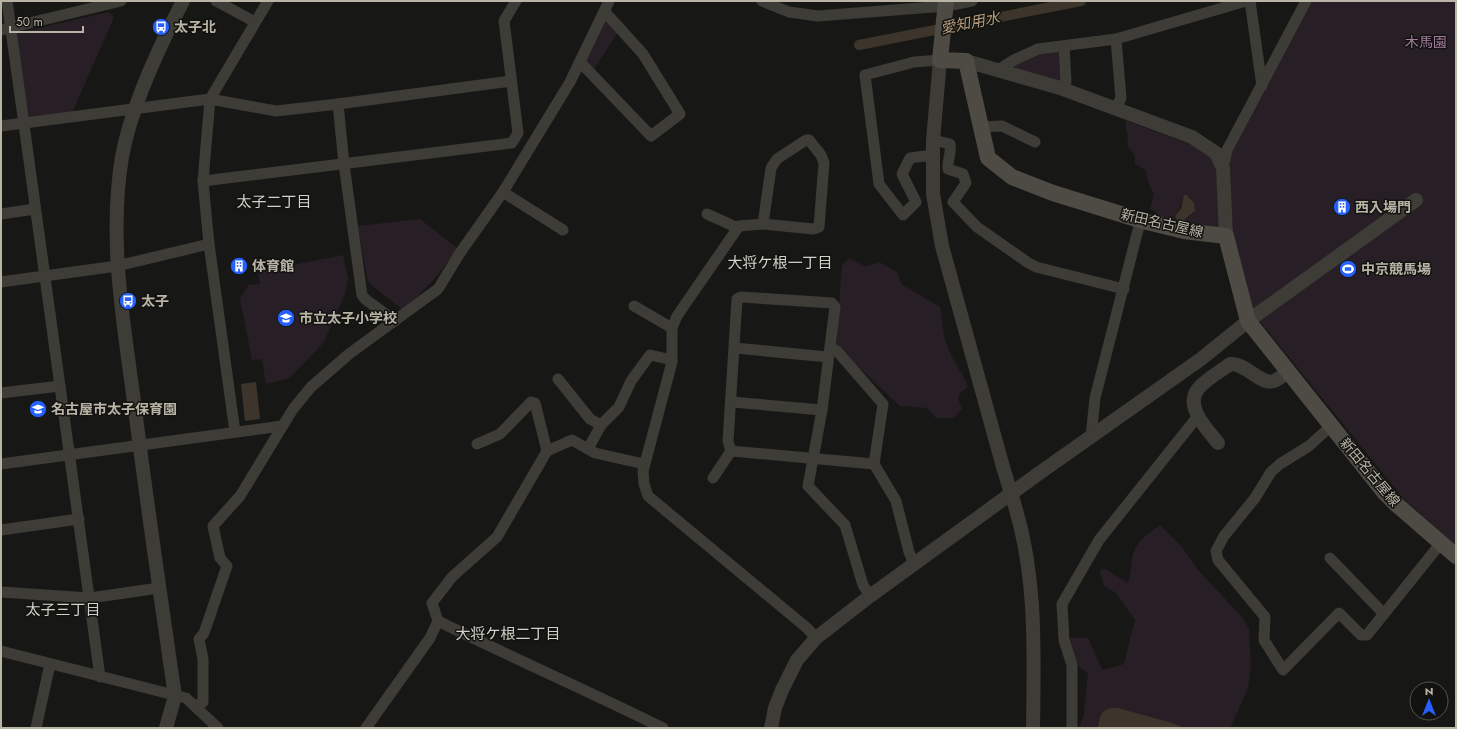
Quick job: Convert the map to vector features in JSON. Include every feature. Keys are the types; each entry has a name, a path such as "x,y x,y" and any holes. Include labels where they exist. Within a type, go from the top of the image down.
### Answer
{"main road":[{"path":"946,7 940,60 966,61"},
{"name":"新田名古屋線","path":"966,61 988,158 1012,177 1053,193 1143,221 1184,231 1226,236 1248,320 1331,426 1396,504 1456,556"}],"street":[{"path":"8,1 6,28 24,123 100,677"},
{"path":"6,28 121,1"},
{"path":"166,728 175,696 139,444 117,266 116,213 122,156 135,109 165,36 183,1"},
{"path":"216,1 255,22"},
{"path":"235,432 209,244 203,181 210,99 268,1"},
{"path":"203,181 512,143 518,133 504,21 516,1"},
{"path":"196,706 203,702 203,659 199,640 204,633 227,566 220,558 213,526 240,496 292,409 311,387 349,354 438,289 460,253 503,192 570,82 609,1"},
{"path":"762,1 789,12 818,16 946,7 972,1"},
{"path":"998,70 1014,60 1038,49 1116,39 1246,1"},
{"path":"1250,1 1262,86"},
{"path":"1226,236 1223,168 1227,150 1306,1"},
{"path":"580,62 650,136 680,114 643,54 605,12"},
{"path":"1115,109 1121,98 1116,39"},
{"path":"1060,88 1066,82 1064,46"},
{"path":"932,155 910,158 902,174 916,202 903,215 879,184 865,75 914,62 940,60 932,155 933,194 942,246 1025,542 1031,582 1034,620 1033,728"},
{"path":"966,61 1060,88 1192,137 1216,153 1223,168"},
{"path":"1,126 210,99 276,110 338,104 511,81"},
{"path":"338,104 344,164 362,295 365,299 395,320"},
{"path":"980,127 1002,126 1035,142"},
{"path":"707,214 738,228 763,224 813,229 819,227 824,163 822,155 809,140 806,140 777,159 771,168 763,224"},
{"path":"933,140 950,144 951,149 947,160 948,169 963,174 966,183 953,202 977,227 1036,267 1124,289"},
{"path":"503,192 563,230"},
{"path":"771,728 775,708 797,660 816,638 914,564 1201,359 1248,320 1416,200"},
{"path":"1,214 35,209"},
{"path":"1091,437 1096,398 1139,226 1143,221"},
{"path":"738,228 677,316 672,328 672,360 644,464 644,484 648,496 807,628 816,638"},
{"path":"1,282 117,266 209,244"},
{"path":"731,451 728,442 732,402 737,299 741,297 832,303 835,307 822,410 808,486 845,525 863,585 870,596"},
{"path":"634,306 672,328"},
{"path":"735,348 829,353 837,351 883,404 874,464 896,500 909,552 914,564"},
{"path":"588,449 601,425 619,407 631,381 650,355 672,360"},
{"path":"1218,443 1198,416 1195,407 1195,398 1199,388 1230,364 1240,365 1268,381 1274,381 1288,372"},
{"path":"558,379 590,419 601,425"},
{"path":"1,393 60,386"},
{"path":"476,444 500,434 531,402 535,403 547,451"},
{"path":"732,402 822,410"},
{"path":"1072,728 1072,665 1064,640 1062,604 1099,540 1198,416"},
{"path":"1,464 139,444 282,426"},
{"path":"1331,426 1309,446 1280,464 1271,472 1255,498 1216,551 1218,560 1264,617 1264,640 1283,670 1339,614 1361,635 1367,635 1441,543"},
{"path":"366,728 430,638 438,621 432,603 452,577 498,537 547,451 572,440 594,454 644,464"},
{"path":"731,451 874,464"},
{"path":"713,478 731,451"},
{"path":"1,530 79,519"},
{"path":"1330,558 1384,614"},
{"path":"1,592 90,598 159,588"},
{"path":"438,621 531,667 585,690 663,728"},
{"path":"1,651 186,698 218,728"},
{"path":"36,728 50,664"}],"green space":[{"name":"中京競馬場","path":"1312,1 1456,1 1456,546 1403,498 1262,324 1248,300 1231,238 1230,152"},
{"path":"109,12 114,17 72,113 27,117 17,33"},
{"path":"606,17 618,32 594,69 585,60"},
{"path":"1061,51 1062,80 1060,83 1011,67 1039,54"},
{"path":"1127,121 1192,145 1206,153 1217,166 1221,228 1156,221 1156,212 1150,209 1154,194 1149,184 1146,170 1135,164 1135,156 1127,145 1128,136 1125,123","holes":["1187,195 1194,203 1194,213 1184,220 1177,220 1175,218 1183,196"]},
{"path":"420,219 458,249 436,277 404,311 368,282 358,226"},
{"path":"343,255 348,279 345,294 324,342 290,378 266,384 262,359 252,360 240,298 249,285 260,284 258,272"},
{"path":"849,258 866,267 879,262 897,272 901,284 940,307 946,343 968,387 960,393 958,398 962,409 954,418 936,418 927,408 900,406 836,346 842,266"},
{"path":"1160,525 1182,547 1197,569 1242,617 1249,629 1251,665 1248,688 1230,728 1079,728 1084,714 1088,673 1079,666 1072,655 1070,638 1088,638 1102,670 1124,664 1135,620 1116,593 1104,586 1100,572 1101,569 1105,569 1128,583 1133,555 1137,546 1140,541"}],"shaded area":[{"path":"1184,195 1187,195 1194,203 1195,211 1184,220 1177,220 1175,216 1181,208"},
{"path":"256,382 260,419 245,421 241,384"},
{"path":"1111,708 1118,708 1172,723 1184,728 1098,728 1101,715"}],"waterway":[{"name":"愛知用水","path":"859,45 1081,1"}],"place":[{"name":"太子北","path":"161,27"},
{"name":"西入場門","path":"1342,207"},
{"name":"体育館","path":"239,266"},
{"name":"中京競馬場","path":"1348,269"},
{"name":"太子","path":"128,301"},
{"name":"市立太子小学校","path":"286,318"},
{"name":"名古屋市太子保育園","path":"38,409"}],"district":[{"name":"太子二丁目","path":"274,202"},
{"name":"大将ケ根一丁目","path":"780,263"},
{"name":"太子三丁目","path":"63,610"},
{"name":"大将ケ根二丁目","path":"508,634"}],"park label":[{"name":"木馬園","path":"1426,42"}]}
